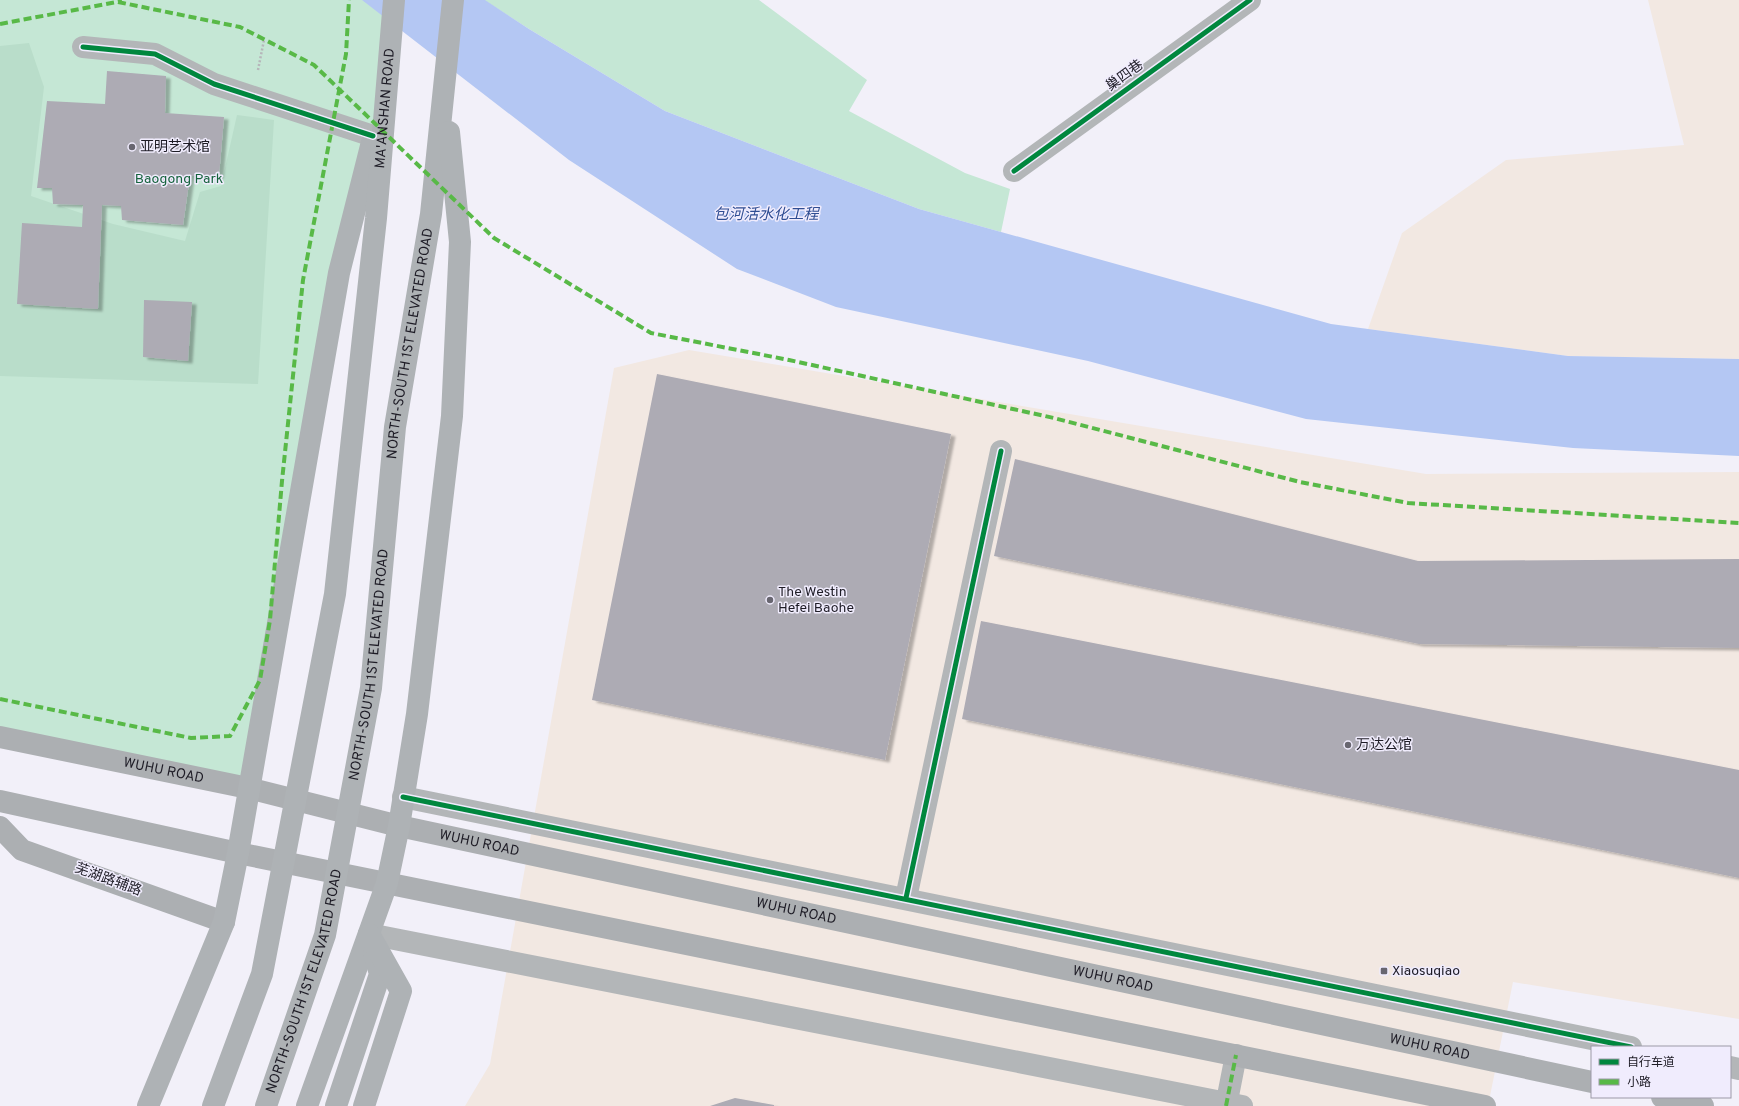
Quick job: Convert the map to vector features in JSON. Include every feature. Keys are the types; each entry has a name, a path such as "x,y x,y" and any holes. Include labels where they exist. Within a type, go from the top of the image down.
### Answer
{"highway":[{"name":"MA'ANSHAN ROAD","path":"213,1106 262,974 335,594 376,218 394,0"},
{"path":"307,1106 387,883 399,826 418,714 452,416 460,242 444,85 453,0"},
{"path":"148,1106 224,922 238,853 248,788 339,273 388,79"},
{"name":"NORTH-SOUTH 1ST ELEVATED ROAD","path":"266,1106 325,935 369,696 395,427 431,214 444,85"},
{"path":"336,1106 380,974 369,934"},
{"path":"364,1106 401,991 369,934"}],"main road":[{"name":"WUHU ROAD","path":"0,737 248,788 399,826 1591,1082"},
{"path":"0,801 238,853 1485,1106"},
{"name":"芜湖路辅路","path":"0,827 22,850 224,922"},
{"path":"1667,1098 1704,1106"}],"street":[{"name":"巢四巷","path":"1014,170 1250,0"},
{"path":"83,47 155,54 214,84 373,136"},
{"path":"906,898 1001,451"},
{"path":"403,797 906,898 1626,1046"},
{"path":"369,934 1242,1106"},
{"path":"1226,1106 1236,1055"}],"shaded area":[{"path":"1648,0 1739,0 1739,359 1568,356 1368,329 1402,233 1506,160 1684,145"},
{"path":"689,350 1426,474 1739,472 1739,1019 1513,982 1488,1106 465,1106 490,1064 614,368"}],"green space":[{"name":"Baogong Park","path":"0,0 394,0 387,79 248,788 0,737"},
{"path":"484,0 759,0 867,80 849,111 965,173 1010,189 1001,232 919,209 665,111"},
{"path":"29,43 44,87 31,196 113,224 185,241 200,192 221,186 237,115 274,120 258,384 0,376 0,46"}],"water":[{"name":"包河活水化工程","path":"362,0 485,0 529,29 665,111 919,209 1331,324 1568,356 1739,359 1739,456 1573,448 1306,419 1088,361 836,307 737,269 569,160"}],"building":[{"name":"亚明艺术馆","path":"107,71 166,76 165,113 224,117 219,176 190,176 183,225 122,220 121,206 102,205 98,309 17,304 22,223 82,227 83,205 53,204 52,188 37,188 47,101 105,104"},
{"path":"144,300 192,302 188,361 143,357"},
{"path":"657,374 951,434 885,760 592,700"},
{"path":"1015,459 1418,561 1739,559 1739,648 1419,644 994,556"},
{"name":"万达公馆","path":"981,621 1739,770 1739,878 962,719"},
{"path":"735,1098 774,1105 774,1106 710,1106"}],"marked path":[{"path":"0,699 191,738 230,736 260,680 270,620 282,481 303,280 346,54 349,0"},
{"path":"0,24 122,1"},
{"path":"118,2 240,27 314,65 494,238 651,333 789,360 1054,418 1300,482 1408,503 1739,523"},
{"path":"1226,1106 1236,1055"}],"cycle path":[{"path":"1014,171 1250,0"},
{"path":"83,47 155,54 214,84 373,136"},
{"path":"906,898 1001,451"},
{"path":"403,797 1626,1046"}],"place":[{"name":"亚明艺术馆","path":"132,147"},
{"name":"The Westin Hefei Baohe","path":"770,600"},
{"name":"万达公馆","path":"1348,745"},
{"name":"Xiaosuqiao","path":"1384,971"}]}
